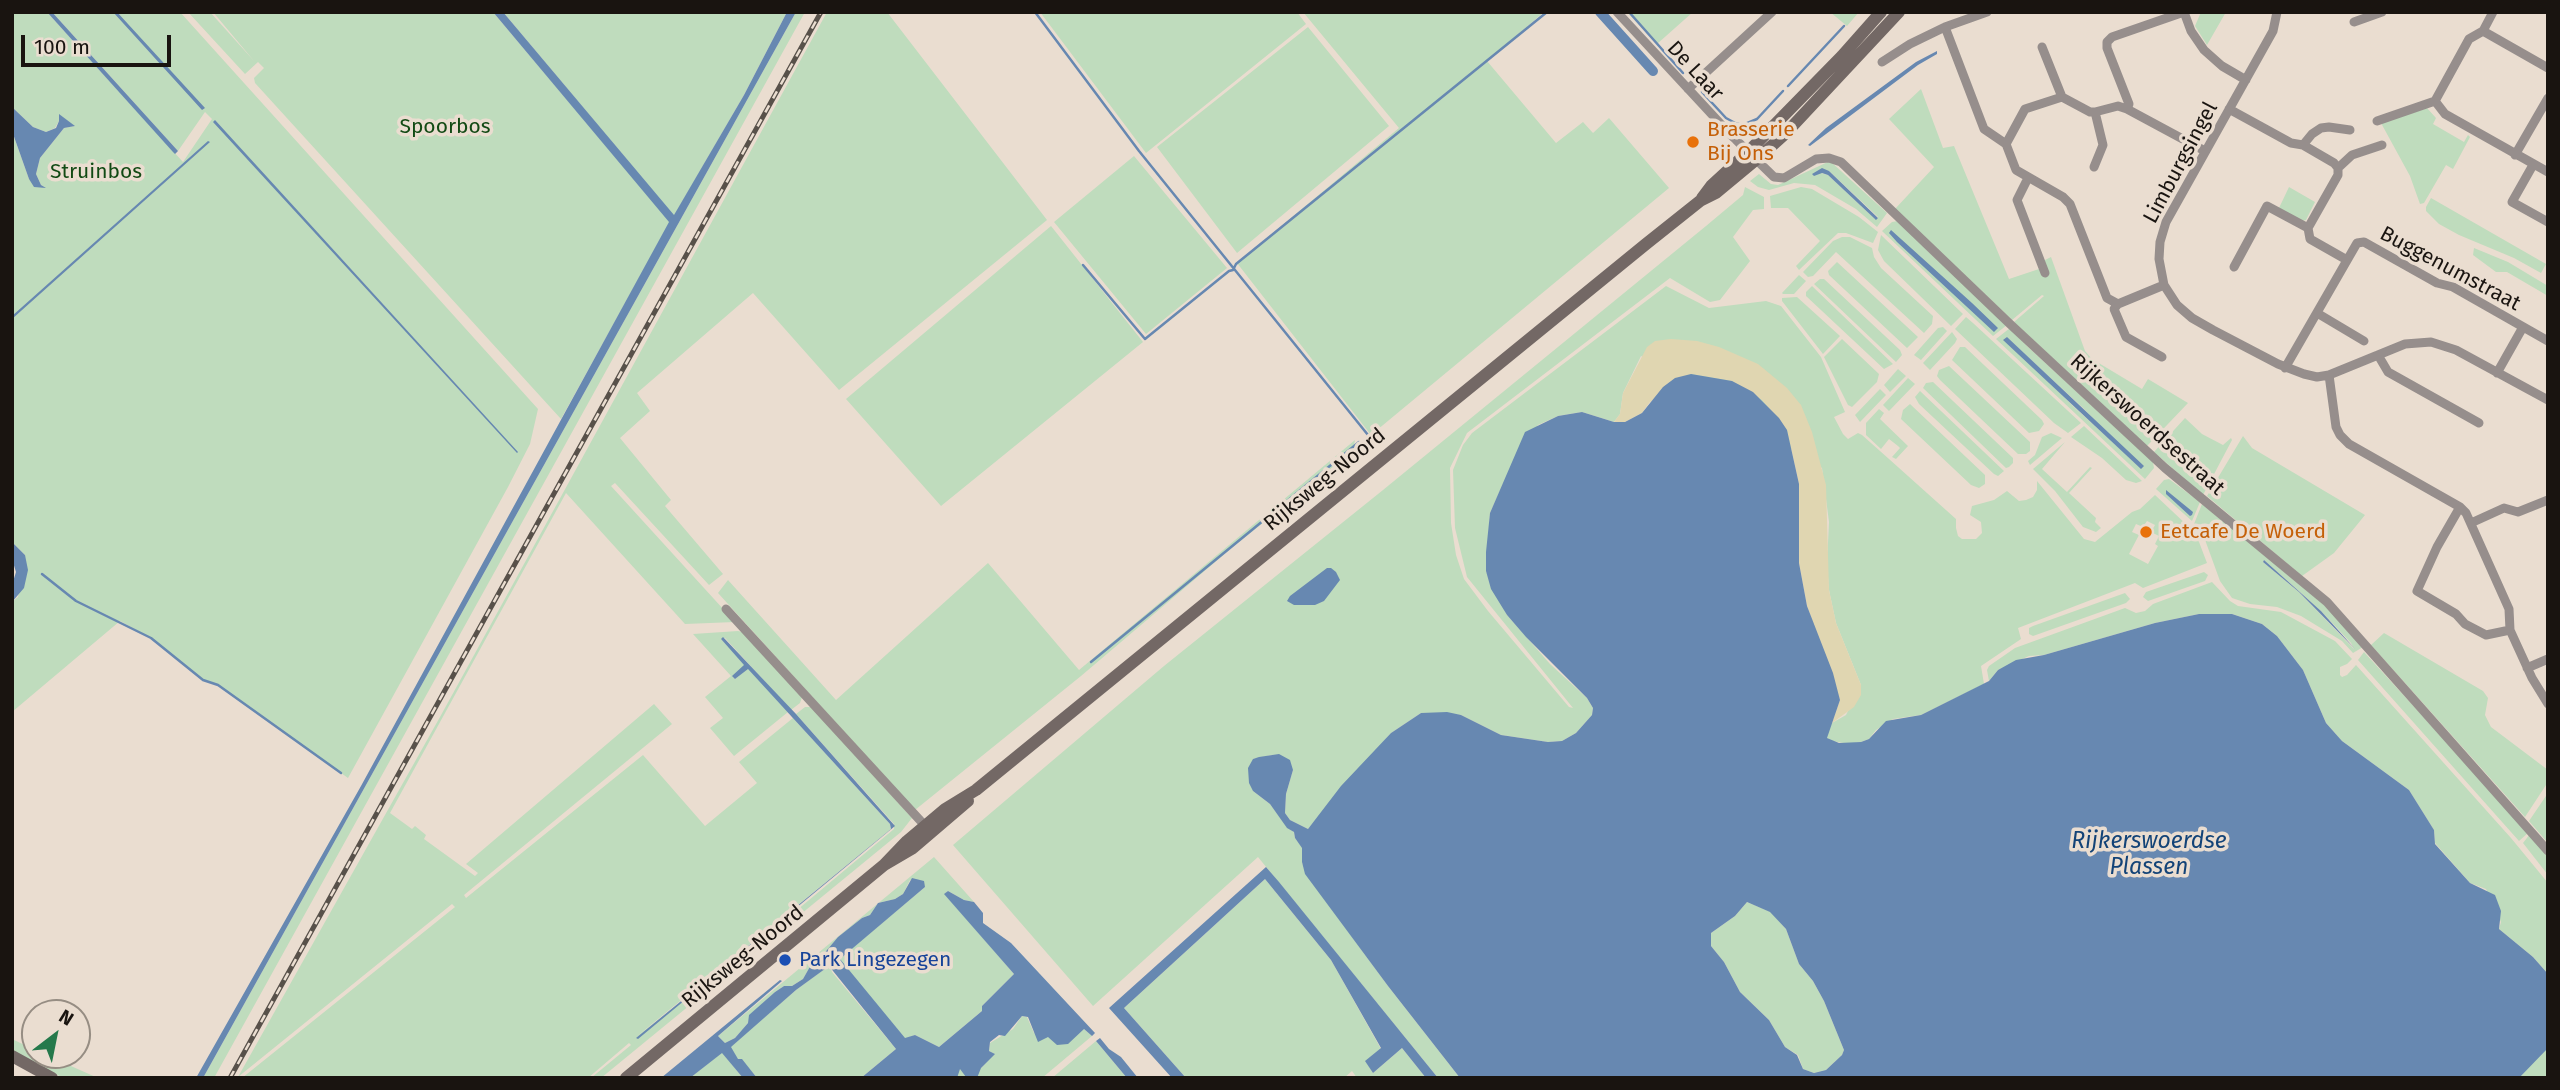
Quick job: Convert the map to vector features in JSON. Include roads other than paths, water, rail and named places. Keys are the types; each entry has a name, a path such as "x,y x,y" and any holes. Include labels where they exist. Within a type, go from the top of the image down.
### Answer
{"main road":[{"path":"1753,155 1881,12"},
{"path":"1753,155 1786,134 1899,12"},
{"name":"Rijksweg-Noord","path":"625,1078 884,865 891,855 928,829 963,796 976,790 1700,201 1716,193 1753,155"},
{"path":"12,1056 52,1078"}],"street":[{"name":"De Laar","path":"1617,12 1730,134 1753,155"},
{"path":"1688,89 1772,12"},
{"path":"1882,62 1910,44 1945,27 1987,12"},
{"path":"2127,109 2129,104 2107,48 2108,42 2112,37 2184,12 2191,31 2204,50 2222,66 2246,80"},
{"name":"Limburgsingel","path":"2164,285 2159,259 2160,242 2166,222 2273,30 2277,12"},
{"path":"2354,22 2382,12"},
{"path":"2377,121 2435,101 2469,39 2483,31 2493,12"},
{"path":"1945,27 1984,130 2006,144 2016,170 2063,197 2070,204 2106,298 2118,304"},
{"path":"2483,31 2548,68"},
{"path":"2042,47 2062,97"},
{"path":"2006,144 2025,109 2062,97 2095,112 2118,106 2127,109 2204,151"},
{"path":"2515,155 2548,98"},
{"path":"2435,101 2445,114 2548,172"},
{"path":"2229,109 2291,143 2303,145 2338,168 2338,175 2308,228 2310,239 2347,260 2285,368"},
{"path":"2094,167 2104,145 2095,112"},
{"path":"2303,145 2321,128 2350,130"},
{"path":"2338,168 2353,155 2382,145"},
{"name":"Rijkerswoerdsestraat","path":"1753,155 1774,177 1779,178 1784,178 1816,159 1829,158 1841,162 2154,458 2327,602 2548,850"},
{"path":"2533,165 2512,202 2548,222"},
{"path":"2028,178 2017,200 2045,273"},
{"path":"2234,267 2267,206 2308,228"},
{"name":"Buggenumstraat","path":"2347,260 2357,243 2364,242 2437,284 2453,287 2548,341"},
{"path":"2162,357 2126,337 2114,309 2118,304 2164,285 2177,305 2192,318 2285,368 2317,377 2405,344 2431,342 2456,350 2548,400"},
{"path":"2317,313 2364,341"},
{"name":"Buggenumstraat","path":"2497,373 2523,327"},
{"path":"2378,355 2388,372 2479,423"},
{"path":"2329,374 2336,427 2340,435 2349,444 2460,507 2471,523 2509,609 2510,630 2527,668 2548,704"},
{"path":"2471,523 2504,508 2518,512 2548,500"},
{"path":"2460,507 2437,547 2417,591 2486,635 2510,630"},
{"path":"726,609 928,829"},
{"path":"2527,668 2548,659"}],"water":[{"path":"47,12 52,12 178,151 175,154 173,152"},
{"path":"113,12 117,12 205,108 202,110"},
{"path":"493,12 503,12 674,215 744,95 787,12 796,12 203,1078 196,1078 361,786 669,222"},
{"path":"1937,51 1937,54 1808,145 1826,128 1916,62"},
{"path":"12,107 33,127 46,132 56,128 59,114 75,126 64,128 40,158 36,174 41,185 46,188 34,187 29,179 12,131"},
{"path":"215,120 518,452 517,453 213,122"},
{"path":"210,142 12,319 12,316"},
{"path":"1822,168 1829,171 1878,218 1876,220 1828,175 1812,174"},
{"path":"1891,230 1998,328 1994,332 1897,242 1889,233"},
{"path":"2007,337 2144,466 2141,469 2003,340"},
{"name":"Rijkerswoerdse Plassen","path":"1691,374 1732,381 1753,392 1787,430 1799,484 1799,563 1807,606 1833,673 1840,700 1827,738 1839,743 1861,742 1869,739 1886,721 1921,715 1989,681 1998,670 2016,660 2044,655 2155,623 2199,614 2232,614 2262,624 2277,636 2303,670 2326,723 2342,741 2409,790 2434,830 2435,844 2470,883 2495,895 2501,911 2499,929 2533,957 2548,974 2548,1048 2519,1078 1460,1078 1305,874 1302,848 1294,832 1287,828 1270,804 1253,791 1249,783 1248,768 1253,759 1259,757 1279,754 1290,760 1293,770 1286,794 1285,813 1290,820 1308,829 1341,786 1391,733 1421,713 1447,712 1461,715 1501,735 1548,742 1562,741 1576,733 1592,715 1593,708 1587,698 1507,615 1491,589 1486,571 1490,513 1525,432 1558,416 1582,412 1614,422 1625,422 1642,413 1663,387 1675,378","holes":["1747,902 1770,912 1786,929 1799,964 1824,1001 1844,1050 1826,1070 1814,1073 1803,1069 1797,1055 1785,1047 1769,1020 1740,992 1724,962 1711,946 1711,933 1735,916"]},
{"path":"2166,490 2193,512 2192,515 2166,494"},
{"path":"12,542 25,555 28,570 24,588 12,602 12,585 16,572 12,559"},
{"path":"2264,560 2321,611 2355,649 2299,592 2263,562"},
{"path":"1327,568 1336,572 1340,580 1324,601 1315,605 1294,605 1287,601 1290,596"},
{"path":"723,637 796,714 895,826 638,1039 636,1038 891,829 890,824 748,669 735,679 732,676 744,665 721,639"},
{"path":"1266,867 1438,1078 1426,1078 1402,1048 1373,1073 1365,1061 1381,1048 1331,960 1265,879 1124,1008 1186,1078 1172,1078 1109,1008"},
{"path":"912,878 924,881 925,887 840,959 905,1038 915,1035 939,1047 982,1011 982,1006 1014,974 944,894 948,891 974,902 983,913 983,923 1011,943 1095,1033 1092,1036 1084,1029 1068,1044 1057,1045 1048,1037 1038,1042 1028,1017 1022,1016 1005,1036 999,1035 990,1042 989,1051 995,1054 981,1068 977,1078 966,1077 960,1069 957,1078 861,1078 896,1049 829,966 796,990 731,1047 738,1059 742,1059 757,1078 743,1078 722,1053 690,1078 661,1078 782,981 718,1036 725,1043 735,1038 748,1023 749,1015 784,986 792,986 803,979 812,963 821,957 838,937 870,915 878,903 903,894"},
{"path":"1100,1038 1109,1049 1121,1057 1138,1078 1127,1078 1096,1041"}],"waterway":[{"path":"1035,12 1139,151 1368,435"},
{"path":"1083,265 1145,339 1547,12"},
{"path":"1600,12 1653,71"},
{"path":"1629,12 1683,73"},
{"path":"1788,86 1844,26"},
{"path":"1702,92 1726,118 1737,124 1745,124 1757,119 1783,91"},
{"path":"1091,662 1359,442"},
{"path":"42,574 76,601 151,638 203,680 218,685 341,773"}],"railway":[{"path":"230,1078 821,12"}],"place":[{"name":"Brasserie Bij Ons","path":"1693,142"},
{"name":"Eetcafe De Woerd","path":"2146,532"},
{"name":"Park Lingezegen","path":"785,960"}],"park label":[{"name":"Spoorbos","path":"445,127"},
{"name":"Struinbos","path":"96,172"}]}
